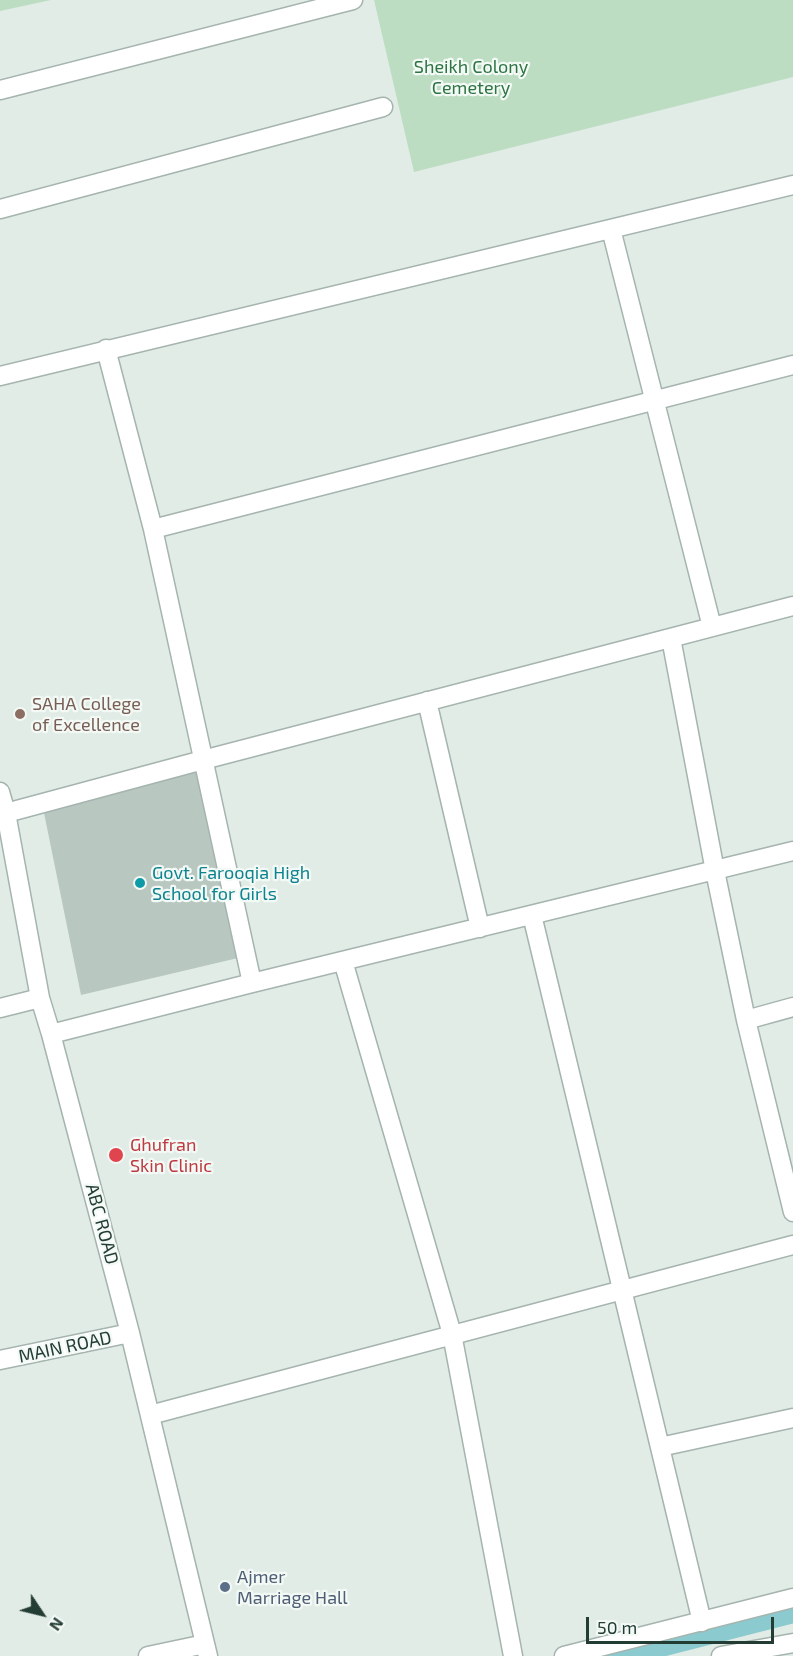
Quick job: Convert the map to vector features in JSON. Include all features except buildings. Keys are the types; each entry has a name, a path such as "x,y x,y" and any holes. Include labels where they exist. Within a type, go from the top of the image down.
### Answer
{"street":[{"path":"0,90 353,0"},
{"path":"0,209 383,107"},
{"path":"0,376 793,185"},
{"path":"611,229 712,627"},
{"path":"106,349 153,529 252,983"},
{"path":"153,529 793,365"},
{"path":"2,801 203,760 793,606"},
{"path":"671,638 746,1020 793,1212"},
{"path":"428,701 480,927"},
{"name":"ABC ROAD","path":"2,801 40,998 130,1333 206,1650"},
{"path":"51,1034 793,851"},
{"path":"532,915 702,1622"},
{"path":"343,961 452,1334 513,1656"},
{"path":"0,1008 40,998"},
{"path":"746,1020 793,1007"},
{"path":"150,1415 793,1245"},
{"name":"MAIN ROAD","path":"0,1360 130,1333"},
{"path":"660,1447 793,1418"},
{"path":"564,1656 793,1598"},
{"path":"721,1656 793,1643"},
{"path":"148,1656 206,1650"}],"green space":[{"path":"0,0 51,0 0,11"},
{"name":"Sheikh Colony Cemetery","path":"374,0 793,0 793,77 414,172"}],"waterway":[{"path":"614,1656 793,1610"}],"place":[{"name":"SAHA College of Excellence","path":"20,714"},
{"name":"Govt. Farooqia High School for Girls","path":"140,883"},
{"name":"Ghufran Skin Clinic","path":"116,1155"},
{"name":"Ajmer Marriage Hall","path":"225,1587"}]}
